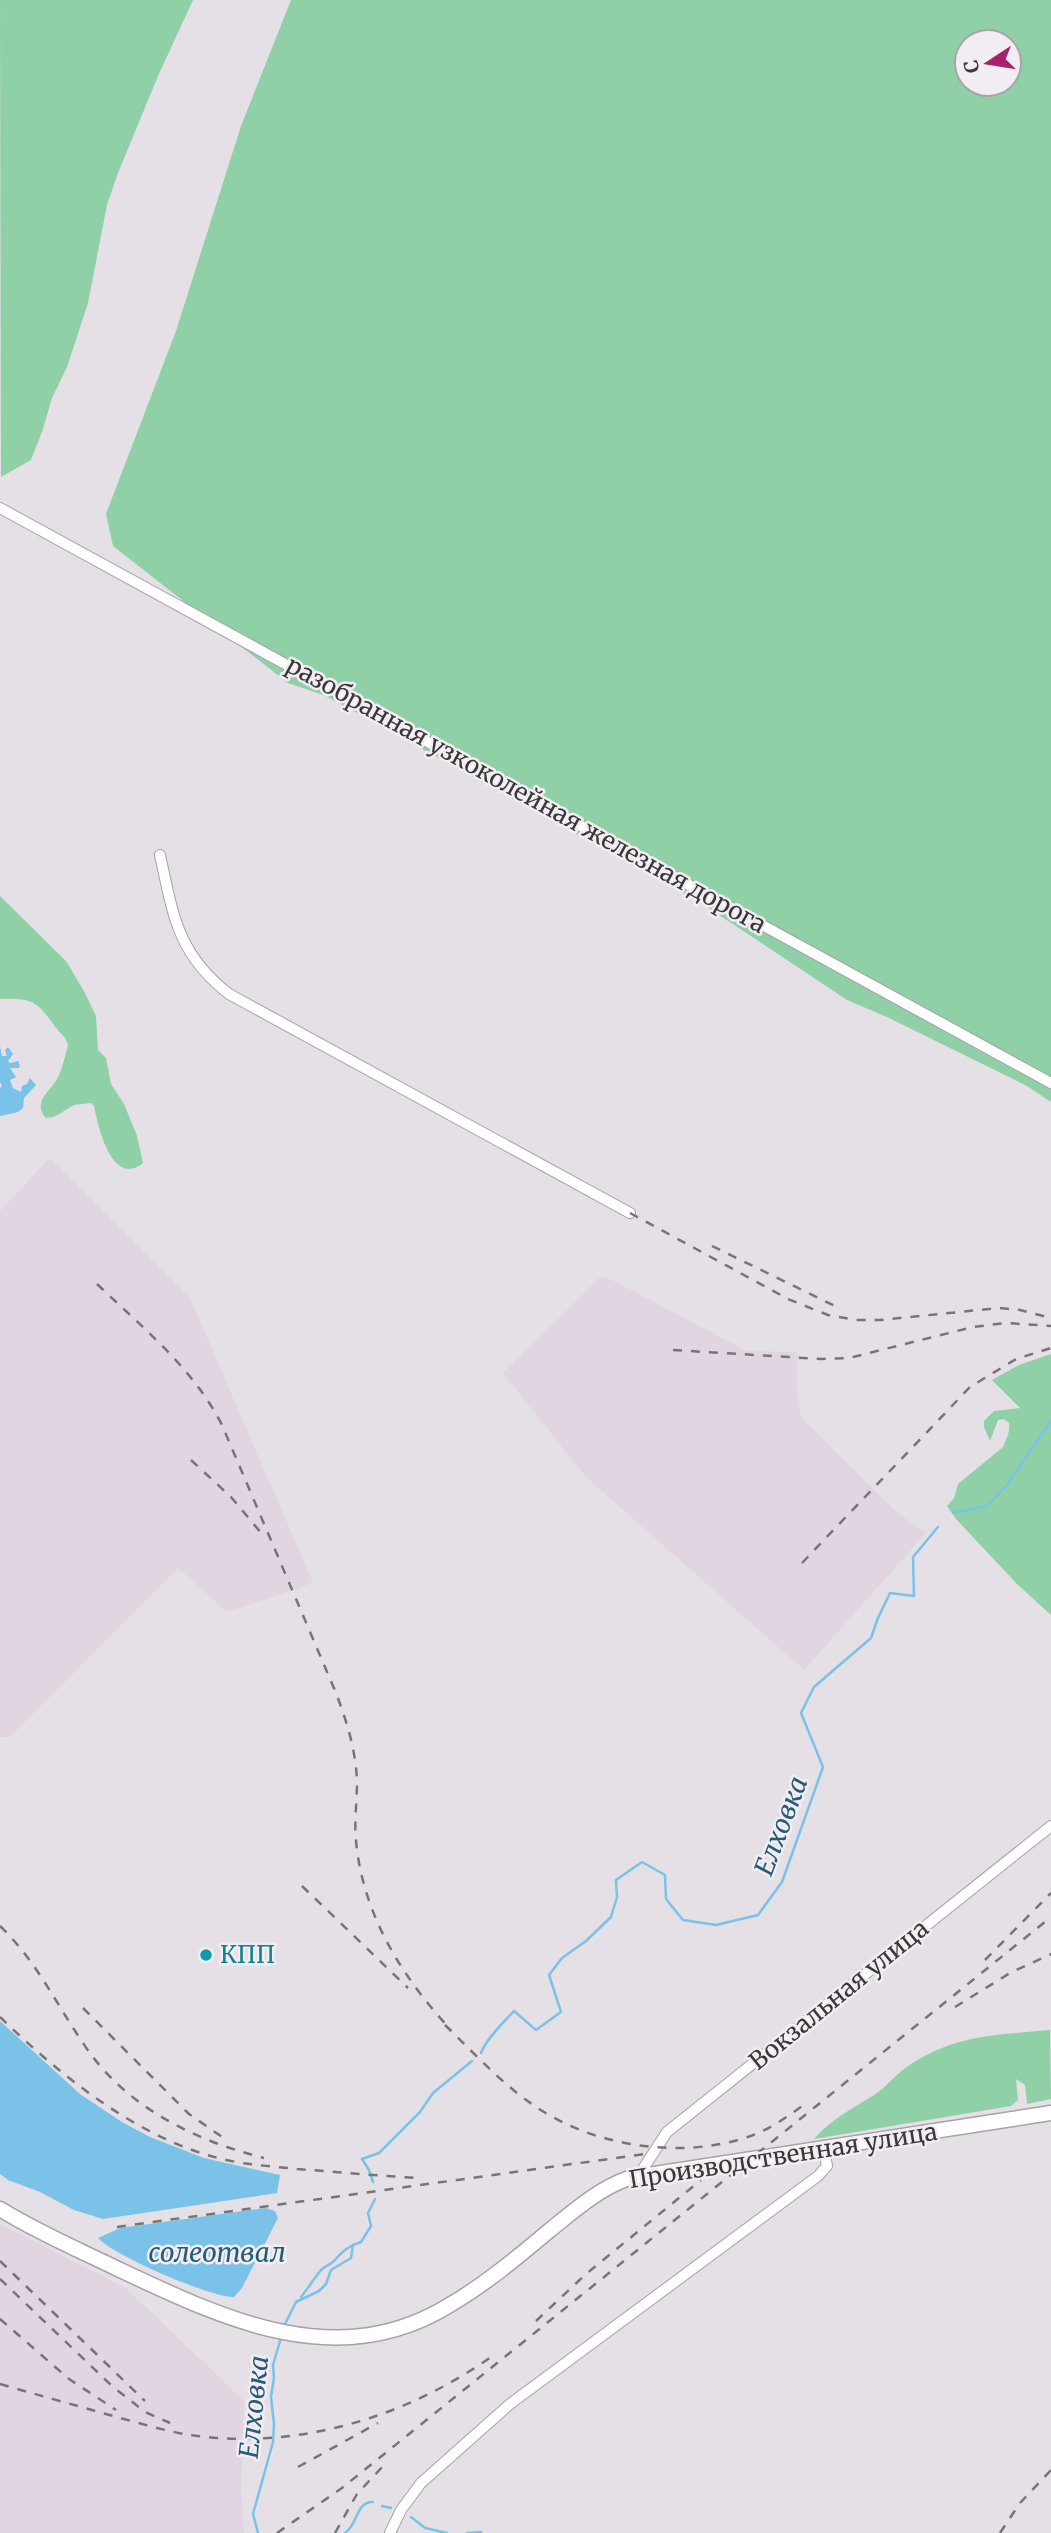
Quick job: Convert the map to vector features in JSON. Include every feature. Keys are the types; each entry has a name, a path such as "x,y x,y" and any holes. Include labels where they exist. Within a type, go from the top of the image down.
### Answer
{"main road":[{"name":"Производственная улица","path":"0,2209 160,2289 271,2330 329,2338 360,2336 420,2321 476,2288 593,2195 617,2182 639,2175 1051,2113"}],"street":[{"name":"разобранная узкоколейная железная дорога","path":"0,508 1051,1083"},
{"path":"160,855 183,942 198,966 218,986 630,1213"},
{"name":"Вокзальная улица","path":"639,2175 667,2132 1051,1826"},
{"path":"390,2533 401,2510 421,2483 467,2440 579,2351 818,2176 827,2166 824,2149"}],"shaded area":[{"path":"50,1158 190,1298 313,1583 227,1612 178,1568 10,1737 0,1737 0,1211"},
{"path":"600,1277 610,1279 747,1351 797,1352 797,1395 802,1419 899,1514 926,1533 804,1670 586,1477 503,1373"},
{"path":"0,2224 126,2288 244,2401 241,2491 244,2533 0,2533"}],"green space":[{"path":"0,0 193,0 118,173 107,205 88,303 67,367 52,398 31,460 1,477"},
{"path":"291,0 1051,0 1051,1102 1027,1086 847,1000 698,901 326,696 288,683 113,546 106,514 176,331 241,126"},
{"path":"0,896 66,961 84,991 96,1016 98,1050 106,1058 111,1084 124,1104 137,1136 143,1163 132,1169 123,1168 108,1152 91,1103 74,1105 54,1117 46,1118 42,1112 41,1102 59,1075 68,1046 65,1038 34,1003 20,999 0,999"},
{"path":"1051,1354 1051,1615 1017,1584 947,1506 954,1498 958,1484 1003,1447 1009,1432 1009,1423 1004,1419 998,1420 990,1441 984,1421 994,1411 1020,1408 992,1380 1019,1365"},
{"path":"1050,2030 1051,2099 1027,2104 1025,2085 1016,2079 1018,2100 1011,2106 814,2139 834,2120 878,2092 906,2068 928,2054 962,2041"}],"water":[{"path":"0,1047 2,1056 7,1056 5,1050 8,1047 13,1054 8,1061 18,1061 20,1065 19,1068 10,1068 16,1077 10,1080 13,1088 21,1092 22,1086 27,1084 30,1078 36,1085 24,1098 23,1108 18,1112 0,1116 2,1086"},
{"name":"солеотвал","path":"0,2021 80,2094 122,2122 150,2137 204,2158 280,2175 277,2193 103,2219 74,2210 40,2192 8,2180 0,2174"},
{"name":"солеотвал","path":"266,2208 275,2211 278,2218 242,2288 234,2297 205,2291 163,2274 122,2255 98,2238 120,2228"}],"waterway":[{"name":"Елховка","path":"953,1513 987,1506 1006,1486 1051,1421"},
{"name":"Елховка","path":"481,2053 491,2036 514,2011 536,2030 561,2012 549,1975 562,1958 586,1941 611,1917 617,1897 616,1880 642,1862 665,1875 666,1899 683,1920 716,1925 758,1915 782,1882 823,1767 801,1713 814,1687 871,1638 890,1593 914,1596 913,1557 938,1527"},
{"name":"Елховка","path":"373,2182 362,2159 379,2153 420,2112 433,2093 472,2061"},
{"name":"Елховка","path":"283,2328 296,2302 319,2291 326,2284 331,2270 351,2258 353,2245 361,2242 371,2226 368,2213 375,2199"},
{"path":"301,2297 321,2270 353,2245"},
{"name":"Елховка","path":"258,2533 253,2514 273,2442 273,2365 281,2338"},
{"path":"345,2533 363,2505 373,2502"},
{"path":"382,2506 391,2508"},
{"path":"411,2517 425,2528 447,2533"},
{"path":"467,2533 481,2532"}],"railway":[{"path":"630,1213 788,1299 828,1315 856,1320 880,1320 999,1308 1051,1318"},
{"path":"712,1246 841,1309"},
{"path":"97,1284 182,1367 197,1385 222,1425 336,1693 347,1726 356,1770 355,1827 360,1868 376,1919 416,1989 451,2030"},
{"path":"673,1350 821,1359 849,1358 973,1327 1006,1323 1051,1326"},
{"path":"802,1563 970,1387 1016,1359 1051,1348"},
{"path":"191,1460 231,1497 262,1534"},
{"path":"302,1886 408,1988"},
{"path":"985,1960 1051,1893"},
{"path":"277,2533 342,2488 1051,1917"},
{"path":"0,1926 35,1968 83,2043 119,2085 162,2117 186,2130 264,2158"},
{"path":"955,2007 1010,1973 1051,1954"},
{"path":"83,2008 189,2114 225,2139"},
{"path":"0,2017 48,2061 101,2101 158,2135 188,2148 248,2164 420,2178"},
{"path":"445,2025 498,2076 532,2104 579,2130 606,2138 660,2148 715,2145 758,2133 802,2106"},
{"path":"117,2227 652,2153"},
{"path":"536,2321 586,2274 701,2180"},
{"path":"0,2261 145,2401"},
{"path":"0,2279 112,2386 145,2412 170,2423"},
{"path":"0,2319 69,2379 116,2410"},
{"path":"0,2384 174,2432 224,2438 265,2438 345,2426 383,2413 421,2398 491,2357"},
{"path":"298,2467 378,2423"},
{"path":"335,2533 357,2494 385,2464"},
{"path":"1000,2533 1020,2503 1051,2470"}],"place":[{"name":"КПП","path":"206,1955"}]}
